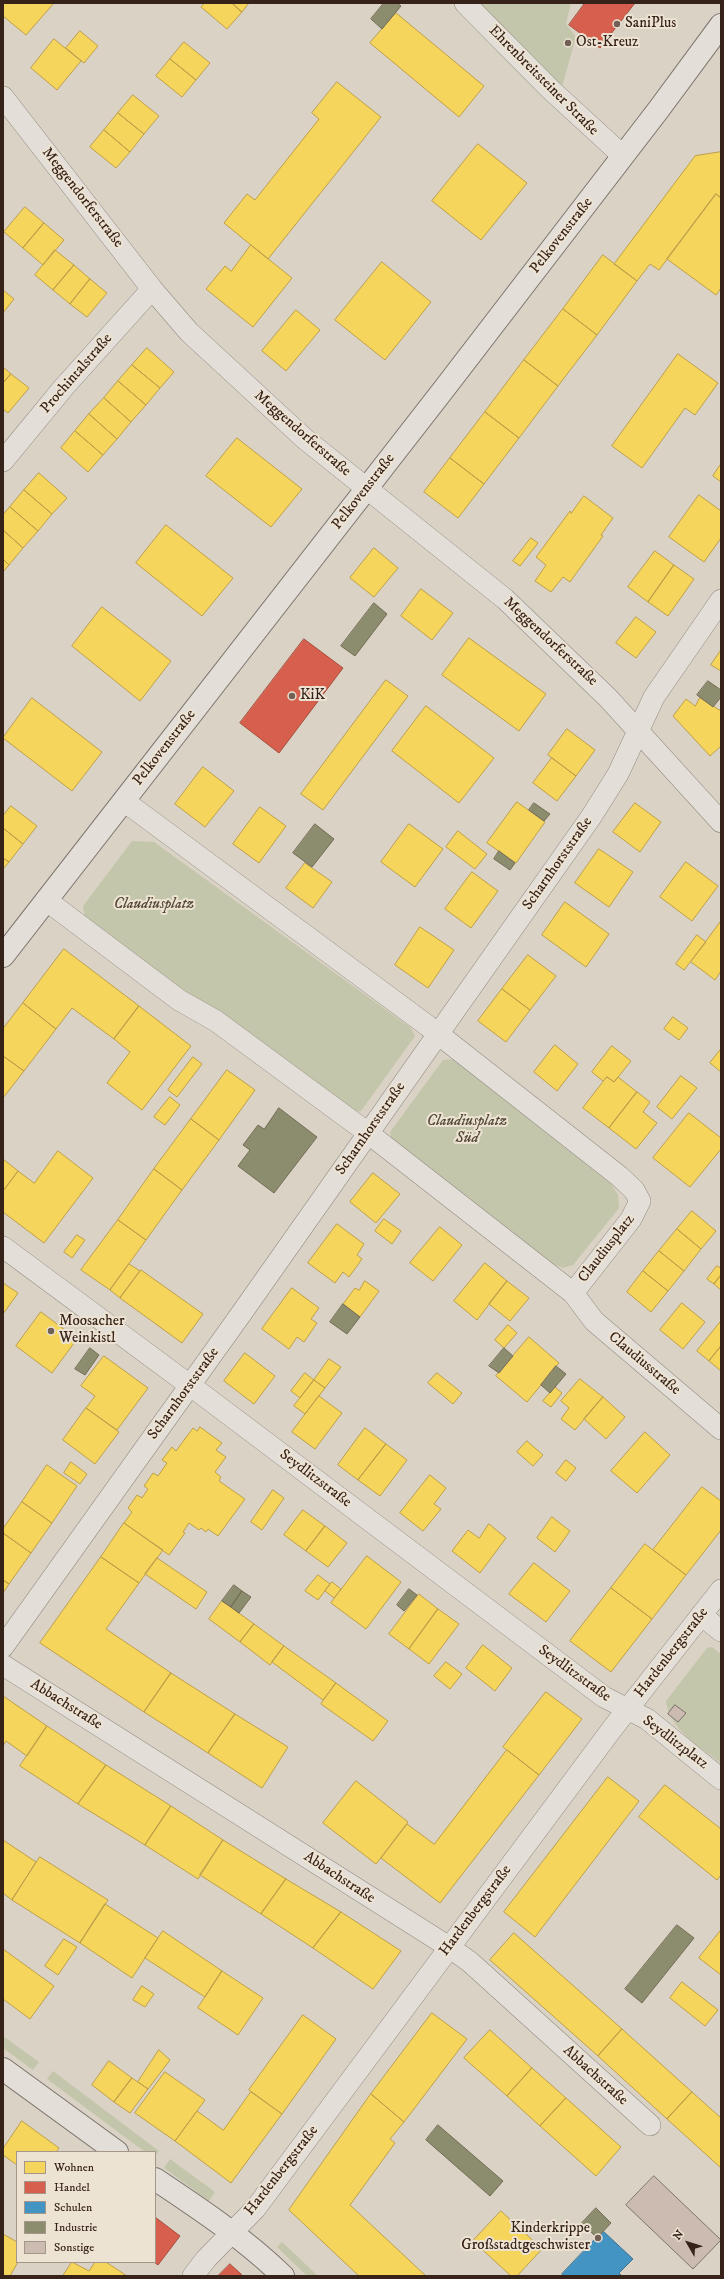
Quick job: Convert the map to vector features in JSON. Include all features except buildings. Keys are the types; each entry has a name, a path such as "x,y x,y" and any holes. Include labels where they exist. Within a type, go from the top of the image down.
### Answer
{"street":[{"name":"Ehrenbreitsteiner Straße","path":"465,3 550,89 597,134 623,156"},
{"name":"Pelkovenstraße","path":"3,956 367,488 623,156 721,25"},
{"name":"Meggendorferstraße","path":"3,97 152,289 189,332 305,439 505,599 584,673 721,822"},
{"name":"Prochintalstraße","path":"3,461 64,387 152,289"},
{"name":"Scharnhorststraße","path":"3,1647 190,1386 591,817 618,774 654,697 721,600"},
{"name":"Claudiusplatz","path":"46,900 179,1000 216,1021 368,1133 573,1293 636,1212 640,1201 638,1195 619,1176 438,1034 124,802"},
{"name":"Seydlitzstraße","path":"3,1247 604,1698 627,1710"},
{"name":"Claudiusstraße","path":"573,1293 594,1321 721,1429"},
{"name":"Hardenbergstraße","path":"193,2276 231,2232 256,2209 449,1947 627,1710 721,1590"},
{"path":"701,1615 721,1631"},
{"name":"Abbachstraße","path":"3,1665 449,1947 470,1962 650,2125"},
{"name":"Seydlitzplatz","path":"627,1710 647,1719 721,1779"},
{"path":"3,2069 117,2151"},
{"path":"156,2180 231,2232 262,2256 284,2276"}],"green space":[{"path":"475,3 571,3 566,24 576,37 561,90"},
{"name":"Claudiusplatz","path":"132,841 154,842 411,1028 415,1036 361,1111 353,1112 85,919 83,906"},
{"name":"Claudiusplatz Süd","path":"453,1059 612,1185 618,1195 619,1208 573,1265 563,1268 551,1263 391,1138 390,1132 443,1060"},
{"path":"712,1647 721,1654 721,1763 679,1729 673,1721 666,1701 707,1648"},
{"path":"3,2036 39,2062 33,2070 3,2048"},
{"path":"53,2071 159,2151 156,2155 156,2151 144,2151 47,2079"},
{"path":"170,2159 215,2192 209,2201 164,2168"},
{"path":"282,2242 318,2276 307,2276 277,2247"}],"place":[{"name":"SaniPlus","path":"617,24"},
{"name":"Ost-Kreuz","path":"568,43"},
{"name":"KiK","path":"292,696"},
{"name":"Moosacher Weinkistl","path":"51,1331"},
{"name":"Kinderkrippe Großstadtgeschwister","path":"598,2238"}]}
